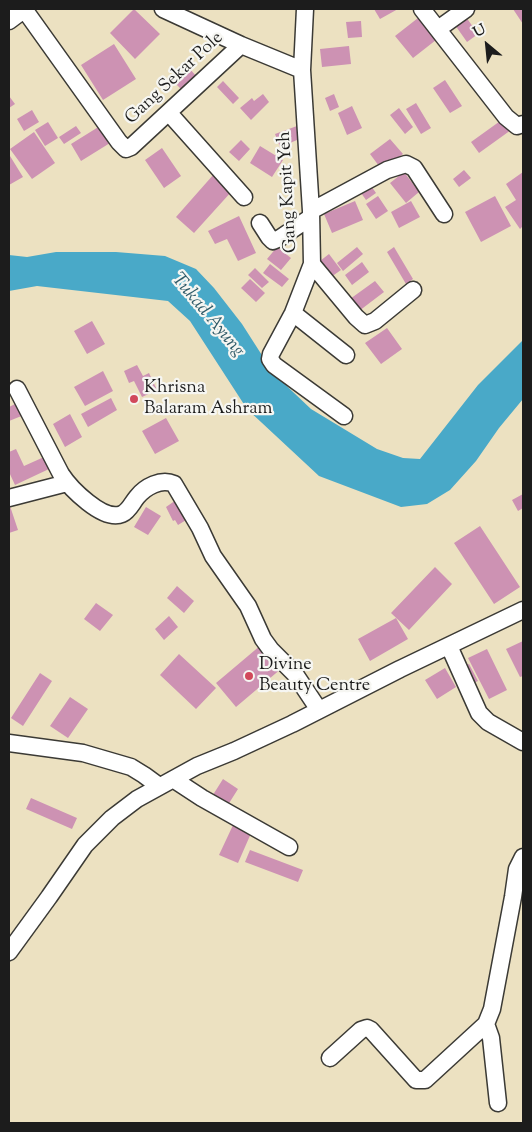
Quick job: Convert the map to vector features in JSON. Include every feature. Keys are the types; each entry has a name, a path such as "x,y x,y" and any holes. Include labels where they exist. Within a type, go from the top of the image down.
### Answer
{"street":[{"path":"9,21 25,9"},
{"name":"Gang Sekar Pole","path":"25,9 119,142 126,149 135,144 241,45"},
{"path":"163,9 241,45 302,70"},
{"path":"422,9 506,117 516,126 523,124"},
{"path":"438,29 466,9"},
{"name":"Gang Kapit Yeh","path":"301,13 312,264 293,314 271,354 271,362 344,416"},
{"path":"169,113 244,197"},
{"path":"260,222 269,238 273,240 280,238 311,214 387,170 406,164 414,168 444,214"},
{"path":"312,264 356,317 365,325 370,324 381,316 412,290"},
{"path":"293,314 346,355"},
{"path":"17,389 50,456 66,483 86,502 108,513 119,515 128,510 139,495 154,484 168,481 174,484 200,528 217,562 248,606 263,639 271,650 295,674 319,710"},
{"path":"9,498 66,483"},
{"path":"9,952 85,844 112,818 136,799 197,766 234,751 400,668 523,610"},
{"path":"449,646 479,713 488,722 523,742"},
{"path":"9,743 83,754 121,764 202,798 289,847"},
{"path":"330,1058 361,1030 367,1028 371,1030 416,1080 425,1080 486,1024 492,1010 517,869 523,857"},
{"path":"486,1024 490,1038 498,1104"}],"water":[{"name":"Tukad Ayung","path":"56,252 116,252 165,256 196,269 214,288 242,324 274,374 311,409 377,449 403,458 420,459 478,385 523,340 523,399 499,428 476,461 450,490 427,504 401,507 319,476 247,409 190,321 168,301 37,286 9,291 9,255 27,257"}],"building":[{"path":"134,9 160,34 135,59 110,33"},
{"path":"374,9 398,9 380,19"},
{"path":"513,9 523,9 523,24"},
{"path":"466,17 478,34 467,42 455,25"},
{"path":"418,18 436,40 413,58 395,36"},
{"path":"361,21 362,37 348,38 346,22"},
{"path":"114,44 136,79 103,100 81,65"},
{"path":"349,46 351,64 322,67 320,49"},
{"path":"189,68 197,77 183,91 174,82"},
{"path":"445,80 462,106 450,113 433,88"},
{"path":"223,81 239,98 233,104 217,87"},
{"path":"263,94 269,102 251,120 240,108 252,98 254,101"},
{"path":"334,94 339,107 330,111 325,98"},
{"path":"9,96 15,104 9,108"},
{"path":"416,103 431,128 421,134 406,109"},
{"path":"352,106 362,128 347,135 338,113"},
{"path":"399,108 413,127 405,134 390,115"},
{"path":"32,110 39,122 24,131 17,119"},
{"path":"503,119 511,130 479,153 471,142"},
{"path":"48,122 58,138 45,146 35,130"},
{"path":"76,126 81,133 64,144 59,137"},
{"path":"100,126 110,143 81,161 71,144"},
{"path":"297,126 302,138 280,147 275,134"},
{"path":"34,132 55,163 32,179 10,149"},
{"path":"390,139 403,154 382,170 370,154"},
{"path":"241,140 250,149 239,161 229,152"},
{"path":"260,146 283,160 272,177 250,163"},
{"path":"162,148 181,176 164,188 145,160"},
{"path":"9,157 23,177 9,185"},
{"path":"464,170 471,178 459,187 453,179"},
{"path":"404,172 419,192 406,203 390,183"},
{"path":"523,172 523,226 520,229 505,207 516,200 506,184"},
{"path":"214,174 232,191 194,233 176,217"},
{"path":"369,183 376,193 366,200 359,190"},
{"path":"378,196 388,211 376,219 366,204"},
{"path":"495,196 511,226 481,242 465,212"},
{"path":"355,201 363,220 332,233 324,214"},
{"path":"411,201 420,217 399,228 391,212"},
{"path":"239,216 256,253 238,261 227,239 215,244 208,231"},
{"path":"277,247 291,258 281,270 267,259"},
{"path":"357,247 363,254 343,271 337,263"},
{"path":"394,247 413,279 406,284 387,252"},
{"path":"329,254 341,270 331,277 320,261"},
{"path":"362,262 369,272 352,285 345,275"},
{"path":"270,264 289,279 282,287 263,273"},
{"path":"255,268 269,282 262,288 248,275"},
{"path":"250,279 265,293 256,302 241,288"},
{"path":"375,281 384,292 359,311 350,299"},
{"path":"92,321 105,344 87,354 74,331"},
{"path":"387,328 402,349 381,364 365,343"},
{"path":"137,365 143,376 149,373 157,390 142,397 134,381 129,383 124,371"},
{"path":"103,371 113,391 85,406 74,387"},
{"path":"111,398 117,410 88,427 81,414"},
{"path":"19,402 24,415 9,421 9,407"},
{"path":"70,414 82,437 65,447 53,424"},
{"path":"166,418 179,441 155,454 142,431"},
{"path":"16,449 24,466 44,457 49,469 15,485 9,472 9,452"},
{"path":"523,494 523,508 518,511 512,500"},
{"path":"179,498 191,517 178,525 175,520 173,521 166,507"},
{"path":"9,503 18,530 9,533"},
{"path":"146,507 161,516 148,535 134,527"},
{"path":"480,526 520,587 494,604 454,543"},
{"path":"435,567 452,584 409,630 391,613"},
{"path":"177,586 194,601 184,613 167,598"},
{"path":"96,603 113,615 100,631 84,619"},
{"path":"169,616 178,627 164,640 155,629"},
{"path":"396,618 408,639 370,661 358,639"},
{"path":"523,641 523,676 520,677 506,649"},
{"name":"Divine Beauty Centre","path":"261,645 282,668 236,707 216,683"},
{"path":"487,649 507,690 489,699 468,658"},
{"path":"179,654 216,688 196,709 160,675"},
{"path":"469,664 478,681 469,685 460,668"},
{"path":"445,668 456,687 437,699 425,680"},
{"path":"40,673 52,681 23,726 11,718"},
{"path":"70,697 88,709 68,738 50,726"},
{"path":"223,779 238,789 226,808 211,798"},
{"path":"31,798 77,818 72,829 26,809"},
{"path":"234,823 252,831 238,863 219,855"},
{"path":"250,850 303,870 298,882 245,862"}],"place":[{"name":"Khrisna Balaram Ashram","path":"134,399"},
{"name":"Divine Beauty Centre","path":"249,676"}]}
